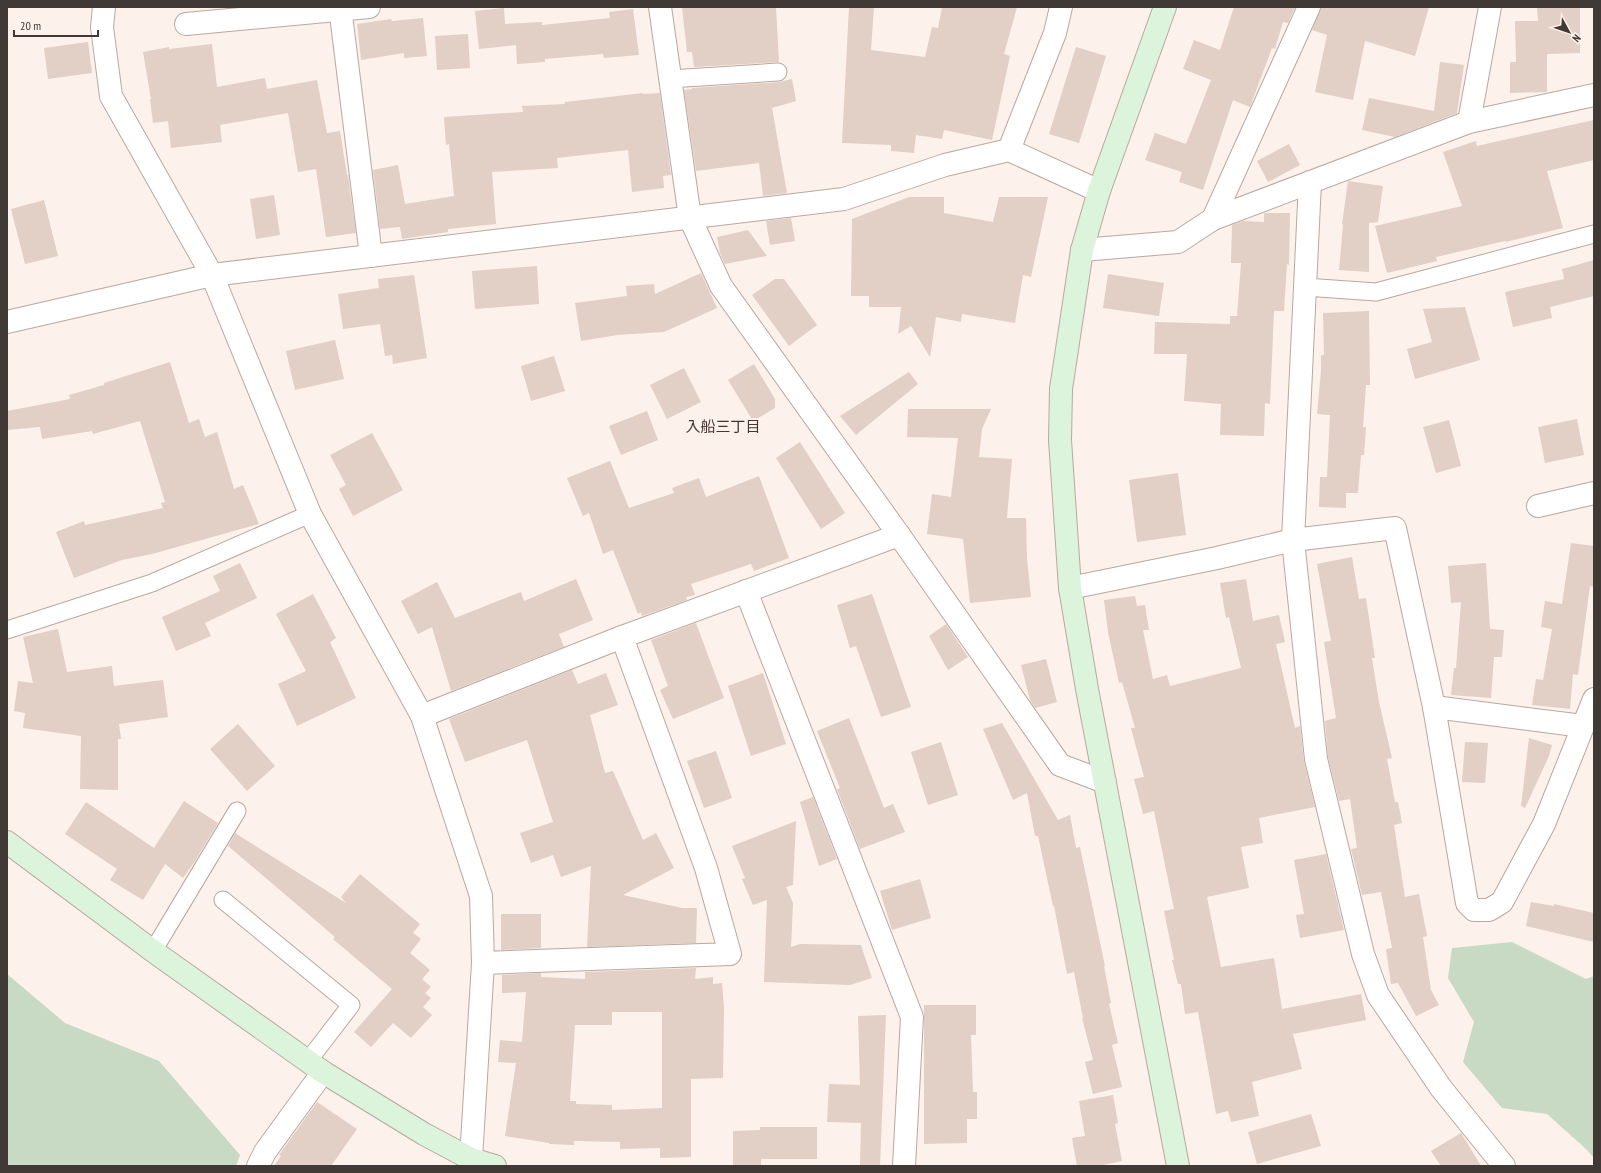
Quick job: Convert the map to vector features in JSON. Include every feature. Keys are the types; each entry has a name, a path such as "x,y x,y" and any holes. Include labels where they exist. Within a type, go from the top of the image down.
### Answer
{"street":[{"path":"104,7 102,27 112,96 212,275 310,514 422,716 481,896 483,963 471,1163"},
{"path":"186,24 340,8 369,7"},
{"path":"660,7 690,218 721,286 899,535 1060,765 1105,782"},
{"path":"1009,150 1054,33 1061,7"},
{"path":"1165,7 1099,191 1082,250 1061,389 1060,440 1070,588 1087,689 1178,1166"},
{"path":"1213,219 1309,7"},
{"path":"1469,122 1490,7"},
{"path":"340,8 371,256"},
{"path":"1082,250 1178,242 1213,219 1469,122 1594,95"},
{"path":"7,322 212,275 844,199 945,165 1009,150 1099,191"},
{"path":"1310,182 1293,540 1316,760 1363,954 1378,995 1441,1088 1504,1166"},
{"path":"1538,506 1594,493"},
{"path":"1070,588 1217,558 1293,540 1395,528 1434,707 1467,903 1474,910 1489,910 1502,902 1544,824 1594,699"},
{"path":"422,716 622,637 899,535"},
{"path":"746,591 912,1018 904,1166"},
{"path":"483,963 730,954 706,868 622,637"},
{"path":"1434,707 1583,726"},
{"path":"7,842 153,951 316,1066 471,1163 496,1166"},
{"path":"258,1166 316,1066"}],"lane":[{"path":"670,79 778,72"},
{"path":"1305,287 1376,292 1594,234"},
{"path":"7,630 152,583 310,514"},
{"path":"153,951 237,811"},
{"path":"223,900 351,1005 316,1066"}],"green space":[{"path":"1512,942 1586,979 1594,976 1594,1158 1547,1114 1502,1108 1463,1062 1474,1022 1448,978 1452,948"},
{"path":"7,974 65,1023 159,1061 240,1155 236,1166 7,1166"}],"building":[{"path":"682,7 776,7 779,62 694,67 692,52 687,52"},
{"path":"849,7 874,7 871,50 925,57 932,27 938,28 942,7 1017,7 1004,54 1010,56 992,140 944,130 942,139 916,135 914,153 891,151 891,145 842,143"},
{"path":"1234,7 1295,7 1288,23 1283,22 1275,49 1272,48 1250,107 1233,100 1203,190 1179,182 1182,172 1145,160 1155,133 1186,144 1211,80 1183,69 1194,40 1220,50"},
{"path":"1321,7 1429,7 1415,56 1365,41 1353,100 1315,92 1327,35 1312,30"},
{"path":"1537,7 1580,7 1580,53 1547,54 1547,92 1510,93 1510,62 1516,62 1515,21 1538,21"},
{"path":"504,8 505,24 542,22 542,25 610,18 609,12 633,9 639,55 604,58 603,54 545,59 545,62 517,64 516,45 479,49 475,11"},
{"path":"423,18 427,56 404,58 404,53 361,60 357,24 391,19 392,21"},
{"path":"468,34 470,68 437,70 435,36"},
{"path":"88,42 92,73 48,79 44,48"},
{"path":"212,44 217,87 265,78 267,89 317,80 327,133 340,131 356,233 326,237 316,169 298,172 288,113 220,125 222,142 171,148 168,121 153,123 151,99 143,52 169,47 169,49"},
{"path":"1076,47 1106,56 1079,143 1049,134"},
{"path":"1440,62 1464,65 1457,113 1395,137 1362,130 1369,98 1434,111"},
{"path":"792,79 796,101 772,108 787,193 763,196 759,163 696,171 684,90 692,88 779,82"},
{"path":"643,93 660,93 671,175 663,176 664,188 632,192 628,150 557,158 558,168 492,172 496,224 448,229 448,232 402,239 400,227 380,229 373,170 398,165 405,204 454,196 449,144 446,145 444,117 523,112 522,106 565,104 565,102"},
{"path":"1594,120 1594,160 1547,171 1563,228 1436,257 1437,261 1387,273 1375,226 1462,206 1443,152 1476,141 1477,146"},
{"path":"1289,144 1300,165 1268,182 1257,161"},
{"path":"1348,181 1383,186 1378,222 1369,223 1369,272 1339,270 1342,224"},
{"path":"274,195 280,235 256,239 250,199"},
{"path":"909,197 944,197 944,213 993,222 999,197 1048,197 1031,277 1023,275 1015,323 962,314 961,322 936,317 930,357 911,326 898,334 901,307 869,307 869,296 851,296 852,219"},
{"path":"44,200 58,256 25,264 11,209"},
{"path":"1264,213 1290,213 1289,265 1287,264 1284,311 1274,311 1270,404 1265,403 1264,436 1220,435 1221,404 1184,401 1187,354 1154,354 1155,322 1230,324 1230,316 1237,316 1241,263 1231,263 1232,225 1243,221 1264,222"},
{"path":"791,218 795,241 770,245 766,221"},
{"path":"748,230 767,256 725,264 720,253 717,237"},
{"path":"1594,260 1594,296 1550,307 1552,318 1513,327 1505,292 1564,279 1562,269"},
{"path":"537,266 539,304 475,309 472,271"},
{"path":"701,273 717,308 664,332 617,335 581,341 575,303 627,296 626,286 654,284 655,294"},
{"path":"1108,274 1164,283 1159,316 1103,308"},
{"path":"414,275 427,358 393,364 392,355 385,356 380,324 343,329 338,294 379,288 378,279"},
{"path":"775,279 784,279 817,325 789,346 752,295"},
{"path":"1465,307 1480,360 1415,379 1407,349 1432,342 1423,309"},
{"path":"1369,311 1370,385 1366,385 1363,427 1366,427 1364,455 1361,455 1358,493 1346,493 1346,508 1319,507 1320,477 1327,477 1330,415 1317,414 1321,355 1324,355 1323,313"},
{"path":"335,340 344,379 295,390 286,351"},
{"path":"554,356 565,391 531,401 521,366"},
{"path":"170,362 189,423 199,419 205,437 217,432 234,489 243,485 259,524 152,554 122,560 74,578 56,532 84,521 85,525 163,508 161,503 165,502 140,421 93,434 92,431 42,439 40,427 7,430 7,411 70,399 69,395 104,385 104,383"},
{"path":"754,364 775,399 775,408 753,421 728,380"},
{"path":"684,368 701,402 667,419 650,385"},
{"path":"909,372 918,384 856,435 840,416"},
{"path":"908,409 991,409 982,429 979,457 1012,459 1007,518 1026,518 1027,559 1031,597 970,603 963,539 927,534 932,494 951,497 958,438 907,437"},
{"path":"647,411 658,440 621,455 609,426"},
{"path":"1577,419 1584,455 1545,463 1538,427"},
{"path":"1449,420 1461,466 1436,473 1423,427"},
{"path":"372,433 403,490 353,516 339,489 346,485 330,455"},
{"path":"800,442 845,513 821,529 776,458"},
{"path":"610,461 629,508 674,493 672,488 699,478 706,497 759,476 789,558 754,571 751,564 691,584 695,595 686,597 687,600 642,616 641,612 638,614 613,550 603,554 589,513 583,516 567,478"},
{"path":"1178,473 1186,535 1137,542 1129,480"},
{"path":"1571,543 1594,546 1594,587 1590,586 1578,675 1573,674 1570,709 1532,705 1536,679 1543,680 1552,629 1541,627 1545,601 1562,604"},
{"path":"1352,557 1359,599 1366,598 1375,658 1372,658 1379,702 1392,758 1387,759 1395,802 1398,802 1402,823 1394,825 1405,897 1419,894 1427,936 1423,937 1431,990 1439,1005 1416,1016 1398,983 1391,984 1386,949 1392,948 1381,892 1362,895 1351,849 1357,848 1350,799 1339,801 1328,757 1325,721 1336,718 1324,642 1331,641 1317,564"},
{"path":"240,563 257,598 205,623 211,636 176,651 162,617 220,591 213,576"},
{"path":"1486,563 1490,629 1504,630 1502,657 1494,657 1491,698 1451,695 1454,668 1456,668 1461,602 1451,603 1448,566"},
{"path":"576,579 593,620 559,634 564,647 451,691 432,627 418,634 401,601 437,582 455,618 521,592 524,601"},
{"path":"1246,579 1253,621 1279,615 1285,642 1276,644 1295,728 1300,726 1304,762 1315,807 1259,818 1263,843 1241,847 1249,888 1207,897 1221,967 1274,958 1282,1009 1361,994 1366,1020 1293,1034 1302,1069 1252,1082 1259,1116 1231,1122 1228,1111 1216,1114 1198,1012 1185,1014 1181,984 1178,984 1172,960 1174,960 1164,911 1174,909 1154,811 1143,814 1134,779 1144,777 1131,728 1135,728 1122,682 1119,683 1108,632 1104,600 1135,596 1137,606 1145,605 1149,630 1143,630 1153,679 1167,675 1170,686 1241,668 1229,617 1226,618 1220,583"},
{"path":"313,594 336,638 330,642 356,698 297,726 278,684 306,671 276,614"},
{"path":"872,594 911,707 881,717 856,646 850,648 837,605"},
{"path":"696,623 724,698 673,719 660,690 668,686 651,640"},
{"path":"946,624 968,657 948,670 929,636"},
{"path":"58,629 67,672 112,666 114,686 163,680 168,717 119,724 121,739 118,739 118,790 80,789 81,736 23,728 25,713 14,711 18,681 33,683 23,637"},
{"path":"1046,659 1057,702 1035,708 1030,700 1021,665"},
{"path":"572,670 578,684 606,673 618,705 590,715 605,773 613,771 643,840 656,833 674,868 623,895 682,908 697,908 696,943 587,947 591,866 561,877 553,855 531,863 520,833 553,822 527,740 465,762 449,719"},
{"path":"763,673 786,744 751,756 728,686"},
{"path":"849,718 884,808 893,804 905,832 860,849 837,789 840,788 817,731"},
{"path":"1002,723 1058,820 1070,815 1076,848 1080,847 1105,966 1111,1003 1109,1004 1118,1043 1112,1045 1122,1087 1093,1094 1085,1062 1093,1060 1082,1018 1074,972 1067,974 1054,906 1038,836 1035,836 1027,793 1013,800 983,729"},
{"path":"238,724 275,766 247,791 210,749"},
{"path":"1529,738 1552,745 1549,756 1525,808 1521,806"},
{"path":"941,742 958,795 928,805 911,752"},
{"path":"1465,742 1488,743 1485,783 1462,782"},
{"path":"716,751 732,798 704,808 687,761"},
{"path":"813,797 837,859 819,866 800,802"},
{"path":"184,801 218,823 183,878 165,864 143,900 110,880 117,869 65,834 86,802 154,848"},
{"path":"796,821 793,885 786,887 793,903 791,947 800,944 861,945 872,978 850,985 764,982 767,900 753,905 742,879 745,878 732,846"},
{"path":"235,833 346,903 341,897 360,874 420,924 413,933 421,939 410,953 430,970 422,979 431,987 425,993 431,998 423,1007 432,1015 411,1038 393,1023 371,1047 354,1032 392,989 333,939 335,937 228,846"},
{"path":"1326,854 1344,930 1300,938 1296,915 1304,914 1294,860"},
{"path":"920,879 931,918 892,930 880,891"},
{"path":"1531,902 1554,906 1554,904 1594,913 1594,942 1526,926"},
{"path":"501,914 541,914 541,948 501,950"},
{"path":"696,968 695,979 713,977 713,984 722,983 724,1008 723,1078 691,1079 691,1157 660,1158 660,1148 620,1149 620,1142 574,1141 574,1145 549,1144 505,1136 516,1063 498,1062 500,1040 522,1042 526,992 502,993 502,975 541,973 541,977 585,979 585,972","holes":["612,1012 662,1012 662,1108 612,1110 612,1105 576,1104 576,1101 570,1101 575,1025 612,1025"]},
{"path":"924,1005 976,1005 976,1035 971,1035 973,1092 977,1092 977,1119 967,1119 967,1143 924,1144"},
{"path":"886,1015 880,1166 860,1166 861,1123 827,1122 829,1084 860,1085 858,1016"},
{"path":"1113,1095 1118,1123 1115,1124 1122,1161 1098,1166 1077,1166 1072,1138 1085,1136 1079,1101"},
{"path":"317,1102 357,1129 331,1166 274,1166 281,1156 279,1155"},
{"path":"1311,1114 1321,1146 1257,1164 1248,1132"},
{"path":"760,1127 817,1127 817,1159 761,1159 761,1166 733,1166 733,1131 760,1130"},
{"path":"1461,1133 1481,1166 1441,1166 1431,1151"}],"district":[{"name":"入船三丁目","path":"723,426"}]}
